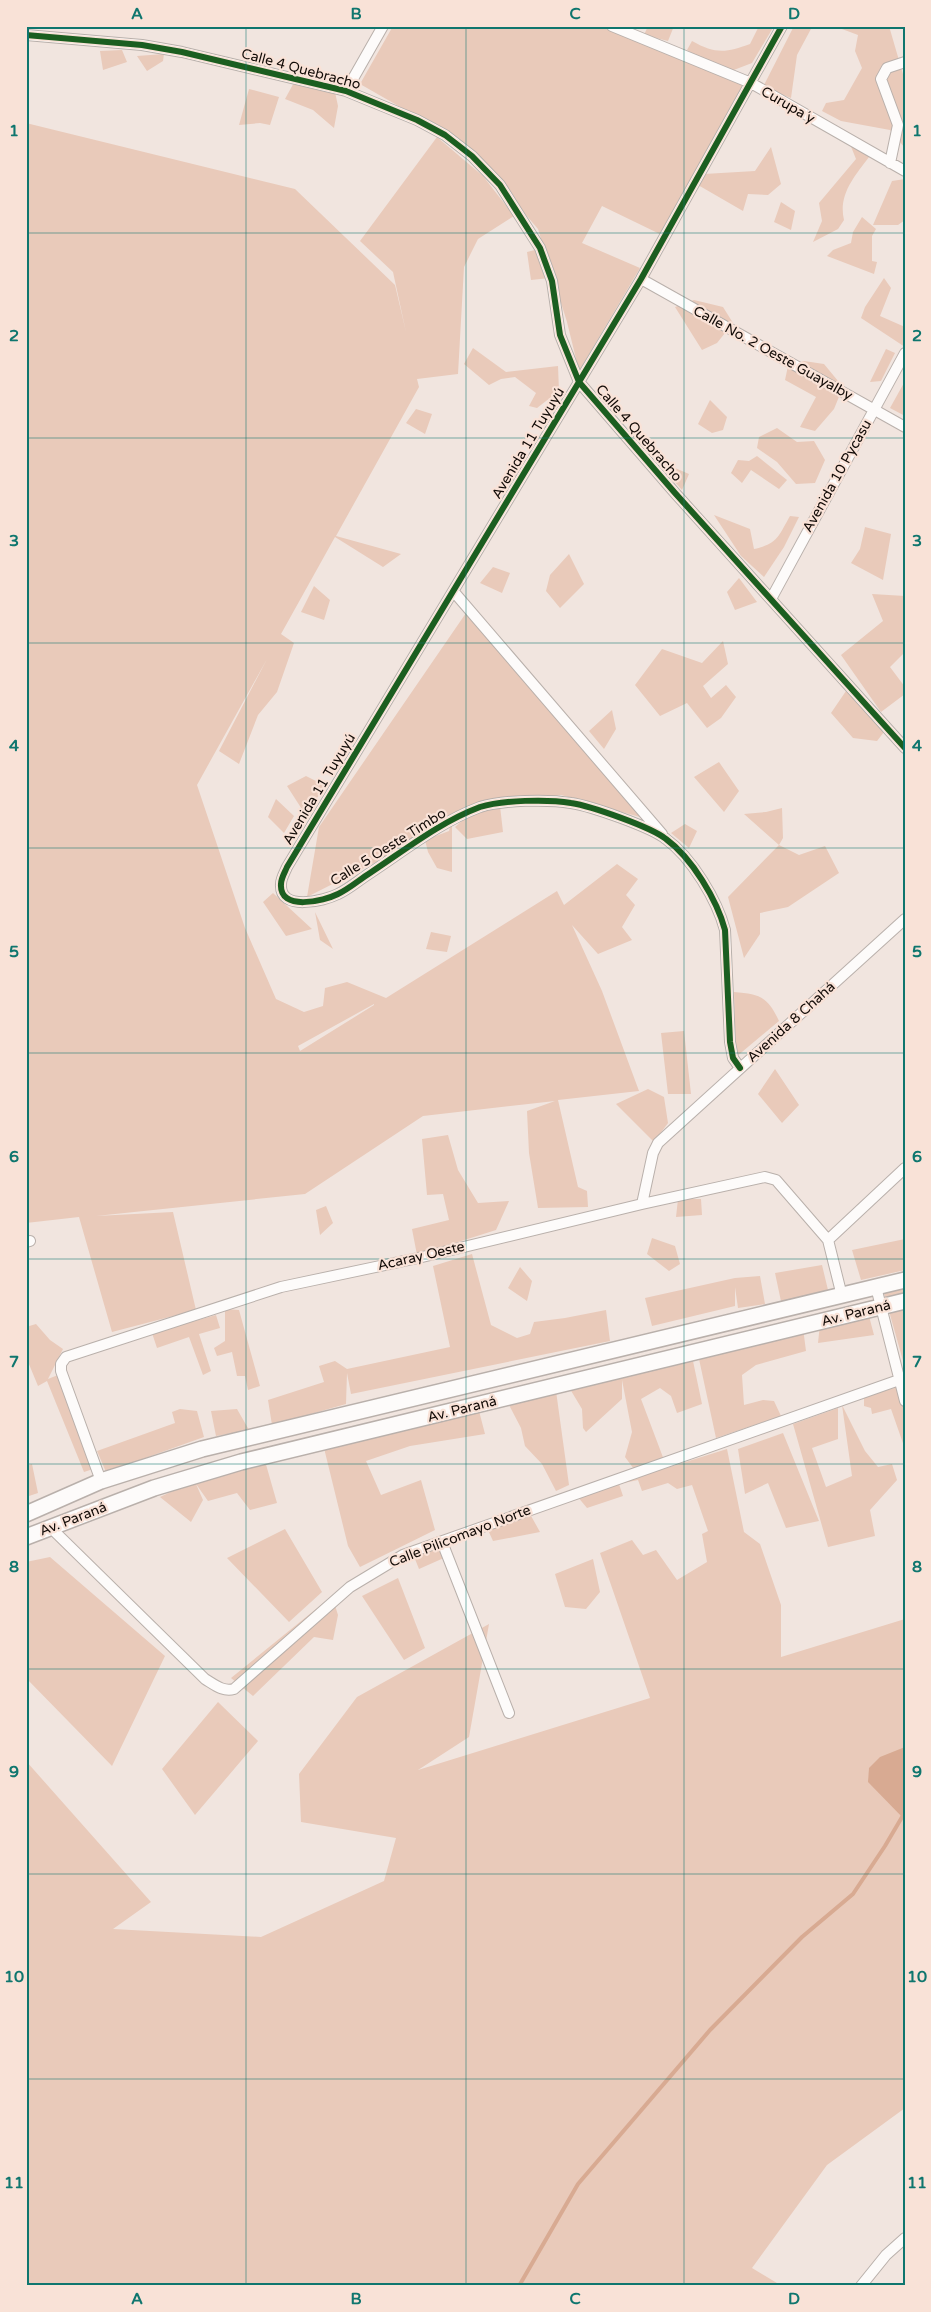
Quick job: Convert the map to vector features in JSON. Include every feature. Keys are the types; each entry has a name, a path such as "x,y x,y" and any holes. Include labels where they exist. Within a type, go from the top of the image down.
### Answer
{"street":[{"path":"346,91 383,26"},
{"name":"Curupa´y","path":"612,26 751,84 905,171"},
{"name":"Avenida 11 Tuyuyú","path":"287,867 641,279 782,26"},
{"name":"Calle 4 Quebracho","path":"26,35 142,45 182,52 346,91 418,120 445,135 472,156 500,185 540,248 552,281 560,335 579,382 674,493 905,748"},
{"path":"890,163 898,125 881,79 887,68 905,62"},
{"name":"Calle No. 2 Oeste Guayalby","path":"641,279 905,427"},
{"name":"Avenida 10 Pycasu","path":"771,598 905,353"},
{"path":"454,592 666,838"},
{"name":"Calle 5 Oeste Timbo","path":"287,867 280,882 283,893 294,901 310,903 338,894 422,838 465,814 483,806 501,804 551,801 572,803 647,828 666,838 680,851 720,912 725,930 731,1054 740,1068"},
{"name":"Avenida 8 Chahá","path":"642,1204 653,1154 658,1143 905,919"},
{"path":"828,1240 905,1168"},
{"name":"Acaray Oeste","path":"101,1481 61,1371 60,1364 66,1357 281,1287 418,1258 752,1178 771,1178 776,1180 828,1240 842,1296"},
{"name":"Av. Paraná","path":"26,1514 101,1481 202,1449 905,1280"},
{"path":"876,1288 898,1380 905,1401"},
{"name":"Av. Paraná","path":"26,1537 154,1488 241,1462 905,1301"},
{"name":"Calle Pilicomayo Norte","path":"50,1527 205,1679 224,1690 234,1689 350,1586 403,1556 898,1380"},
{"path":"298,1426 305,1447"},
{"path":"442,1542 509,1713"},
{"path":"862,2286 886,2255 905,2238"}],"shaded area":[{"path":"393,26 602,26 743,85 666,237 602,206 582,243 640,268 579,371 567,322 538,229 465,144 360,84"},
{"path":"648,26 674,26 668,41 644,35"},
{"path":"759,26 774,26 752,63 726,73 687,50 692,41 707,48 721,51 742,47 750,44"},
{"path":"794,26 816,26 812,27 797,55 791,98 763,87"},
{"path":"834,26 889,26 905,81 905,148 890,130 841,121 822,111 826,103 844,100 862,68 855,51 858,35"},
{"path":"122,50 127,62 103,70 100,51"},
{"path":"164,54 163,61 147,71 137,56"},
{"path":"297,77 335,92 338,106 334,128 313,110 285,99"},
{"path":"249,89 279,97 270,125 260,123 239,125"},
{"path":"26,123 295,189 395,285 406,332 393,272 360,241 437,137 483,176 514,216 478,239 464,267 458,374 417,379 419,387 336,536 401,554 383,567 335,537 281,634 294,643 277,692 258,715 239,764 219,751 267,659 197,785 245,928 276,999 304,1012 323,1006 325,988 347,982 386,998 557,891 564,905 617,864 638,879 626,895 635,905 622,927 632,940 598,954 572,925 602,991 639,1091 558,1100 578,1187 587,1191 588,1207 538,1208 529,1153 527,1111 555,1101 423,1116 305,1194 96,1216 173,1212 196,1310 112,1332 79,1217 26,1223","holes":["374,1005 300,1051 298,1046"]},
{"path":"850,144 869,157 845,194 843,202 844,220 838,229 813,242 822,221 819,203 856,159"},
{"path":"771,147 781,184 768,195 748,194 743,211 698,185 704,174 755,171"},
{"path":"905,179 905,220 898,225 873,225 892,181"},
{"path":"781,202 795,211 791,230 774,222"},
{"path":"862,217 876,229 872,236 872,261 877,262 874,274 827,256 833,250 851,243 853,232"},
{"path":"539,249 550,278 531,280 527,252"},
{"path":"884,278 891,288 880,316 905,327 905,347 861,318 865,307"},
{"path":"694,300 723,307 733,323 717,343 702,350 675,307"},
{"path":"473,348 506,372 558,366 559,391 537,408 529,406 536,393 515,377 501,379 489,385 464,364"},
{"path":"886,349 895,353 881,381 870,382"},
{"path":"804,361 824,364 843,387 834,409 815,431 800,427 816,397 785,380 788,366"},
{"path":"905,381 905,416 890,408"},
{"path":"710,400 727,417 723,430 712,433 698,424"},
{"path":"416,409 432,414 425,434 406,423"},
{"path":"777,428 797,442 814,441 825,460 815,483 796,484 777,462 757,448 759,437"},
{"path":"757,456 787,480 779,489 751,470 742,483 731,473 738,460 749,461"},
{"path":"654,459 689,474 682,490"},
{"path":"714,515 750,529 754,549 762,547 777,538 790,516 799,517 784,547 764,577 741,556"},
{"path":"865,527 891,534 883,580 851,563 860,549"},
{"path":"569,554 584,584 560,608 546,591 550,575"},
{"path":"493,567 510,573 502,593 480,583"},
{"path":"739,578 757,602 735,610 727,592"},
{"path":"314,586 330,600 324,620 301,612"},
{"path":"872,594 905,596 905,652 890,667 905,687 905,694 881,712 841,655 883,621"},
{"path":"466,613 647,819 561,795 506,804 500,806 503,832 467,839 455,827 464,819 452,823 452,872 437,868 428,852 425,840 449,831 451,824 307,897 319,827"},
{"path":"723,641 728,664 703,686 711,698 726,685 736,697 721,718 707,728 687,703 660,716 635,685 662,649 702,663"},
{"path":"846,691 884,732 877,741 853,738 831,713"},
{"path":"612,710 616,729 604,749 589,731"},
{"path":"719,762 739,791 724,812 694,777"},
{"path":"306,776 326,786 305,814 287,786"},
{"path":"276,799 294,816 284,833 268,817"},
{"path":"782,808 783,838 779,845 744,814"},
{"path":"685,824 697,831 689,848 671,833"},
{"path":"779,845 799,855 825,846 839,873 788,907 760,913 760,934 744,958 728,897"},
{"path":"273,893 312,929 286,936 263,902"},
{"path":"315,912 333,949 320,940"},
{"path":"431,932 451,936 447,952 426,949"},
{"path":"734,992 762,998 771,1007 779,1021 736,1057"},
{"path":"684,1031 691,1094 668,1094 661,1033"},
{"path":"775,1069 799,1105 782,1123 758,1094"},
{"path":"648,1089 664,1097 668,1123 654,1142 616,1104"},
{"path":"448,1135 458,1170 478,1203 509,1201 496,1230 417,1255 412,1229 449,1220 443,1194 427,1195 422,1139"},
{"path":"678,1199 701,1199 702,1215 676,1217"},
{"path":"326,1206 333,1223 320,1235 316,1210"},
{"path":"652,1238 675,1246 680,1264 669,1271 647,1254"},
{"path":"905,1239 905,1270 861,1280 852,1250"},
{"path":"472,1254 491,1325 517,1338 530,1334 534,1322 606,1310 610,1341 351,1394 347,1373 346,1404 272,1425 268,1400 324,1382 319,1366 335,1361 347,1369 450,1347 433,1266"},
{"path":"822,1265 828,1290 782,1306 775,1273"},
{"path":"520,1267 532,1281 527,1301 508,1288"},
{"path":"760,1276 765,1304 738,1308 735,1287 735,1306 652,1326 645,1298 735,1278"},
{"path":"905,1283 905,1368 882,1286"},
{"path":"225,1309 239,1310 260,1386 248,1390 245,1376 237,1376 232,1352 217,1356 214,1348 225,1341"},
{"path":"216,1315 220,1328 199,1334 211,1371 203,1375 189,1337 157,1348 152,1333"},
{"path":"869,1316 874,1335 818,1343 820,1324"},
{"path":"36,1324 50,1340 63,1349 48,1379 58,1375 93,1469 84,1472 47,1381 38,1386 26,1357 26,1327"},
{"path":"803,1328 806,1351 756,1365 742,1375 744,1405 763,1400 774,1401 781,1416 716,1438 699,1359"},
{"path":"693,1361 702,1404 677,1413 671,1396 660,1388 641,1399 664,1460 634,1469 625,1457 632,1432 622,1380 622,1399 586,1432 583,1428 582,1409 570,1389 621,1373"},
{"path":"898,1387 905,1413 905,1449 891,1409 872,1414 871,1408 864,1406 864,1397"},
{"path":"556,1391 569,1485 556,1491 542,1464 525,1446 521,1428 508,1403"},
{"path":"842,1405 865,1451 878,1467 892,1464 897,1480 870,1510 875,1536 828,1547 793,1424 838,1408 838,1439 812,1448 826,1487 852,1476"},
{"path":"478,1407 485,1434 410,1446 366,1461 381,1495 421,1480 435,1530 360,1567 348,1546 323,1444"},
{"path":"180,1409 197,1411 204,1437 106,1472 97,1451 175,1423 172,1412"},
{"path":"237,1409 249,1430 216,1436 211,1411"},
{"path":"783,1433 819,1521 786,1528 768,1483 745,1494 738,1449"},
{"path":"727,1449 744,1532 760,1544 781,1605 781,1657 905,1619 905,2108 827,2165 752,2268 782,2286 26,2286 26,1761 151,1902 113,1929 261,1937 384,1881 396,1838 301,1822 299,1774 357,1697 489,1624 469,1737 418,1770 650,1698 600,1553 632,1540 643,1555 656,1550 677,1580 707,1562 702,1534 708,1531 692,1485 677,1489 668,1483 642,1491 638,1480 619,1484 623,1496 587,1508 577,1496"},
{"path":"265,1461 277,1503 250,1510 237,1493 208,1501 196,1484 203,1500 191,1522 160,1497 194,1481"},
{"path":"32,1464 38,1493 26,1497 26,1466"},
{"path":"530,1514 540,1532 493,1541 488,1530"},
{"path":"285,1529 322,1592 289,1622 227,1558"},
{"path":"446,1545 446,1557 419,1569 413,1554"},
{"path":"50,1557 165,1656 112,1766 26,1678 26,1562"},
{"path":"593,1559 600,1592 586,1609 565,1607 555,1574"},
{"path":"398,1578 425,1648 404,1660 362,1596"},
{"path":"332,1596 338,1615 333,1640 314,1637 253,1696 231,1678"},
{"path":"218,1702 258,1741 195,1815 162,1769"},
{"path":"905,1747 905,1820 868,1782 869,1768 880,1757"}],"waterway":[{"path":"519,2286 578,2184 710,2030 802,1937 853,1894 905,1812"}],"cycle path":[{"path":"740,1068 733,1058 730,1042 725,930 716,906 694,868 676,847 658,834 635,823 592,808 561,802 525,801 500,803 480,807 451,820 346,890 331,897 304,902 294,901 282,893 281,884 287,867 641,279 782,26"},
{"path":"26,35 142,45 182,52 346,91 417,120 445,135 472,156 500,185 540,248 552,281 560,335 579,382 675,493 905,748"}]}
